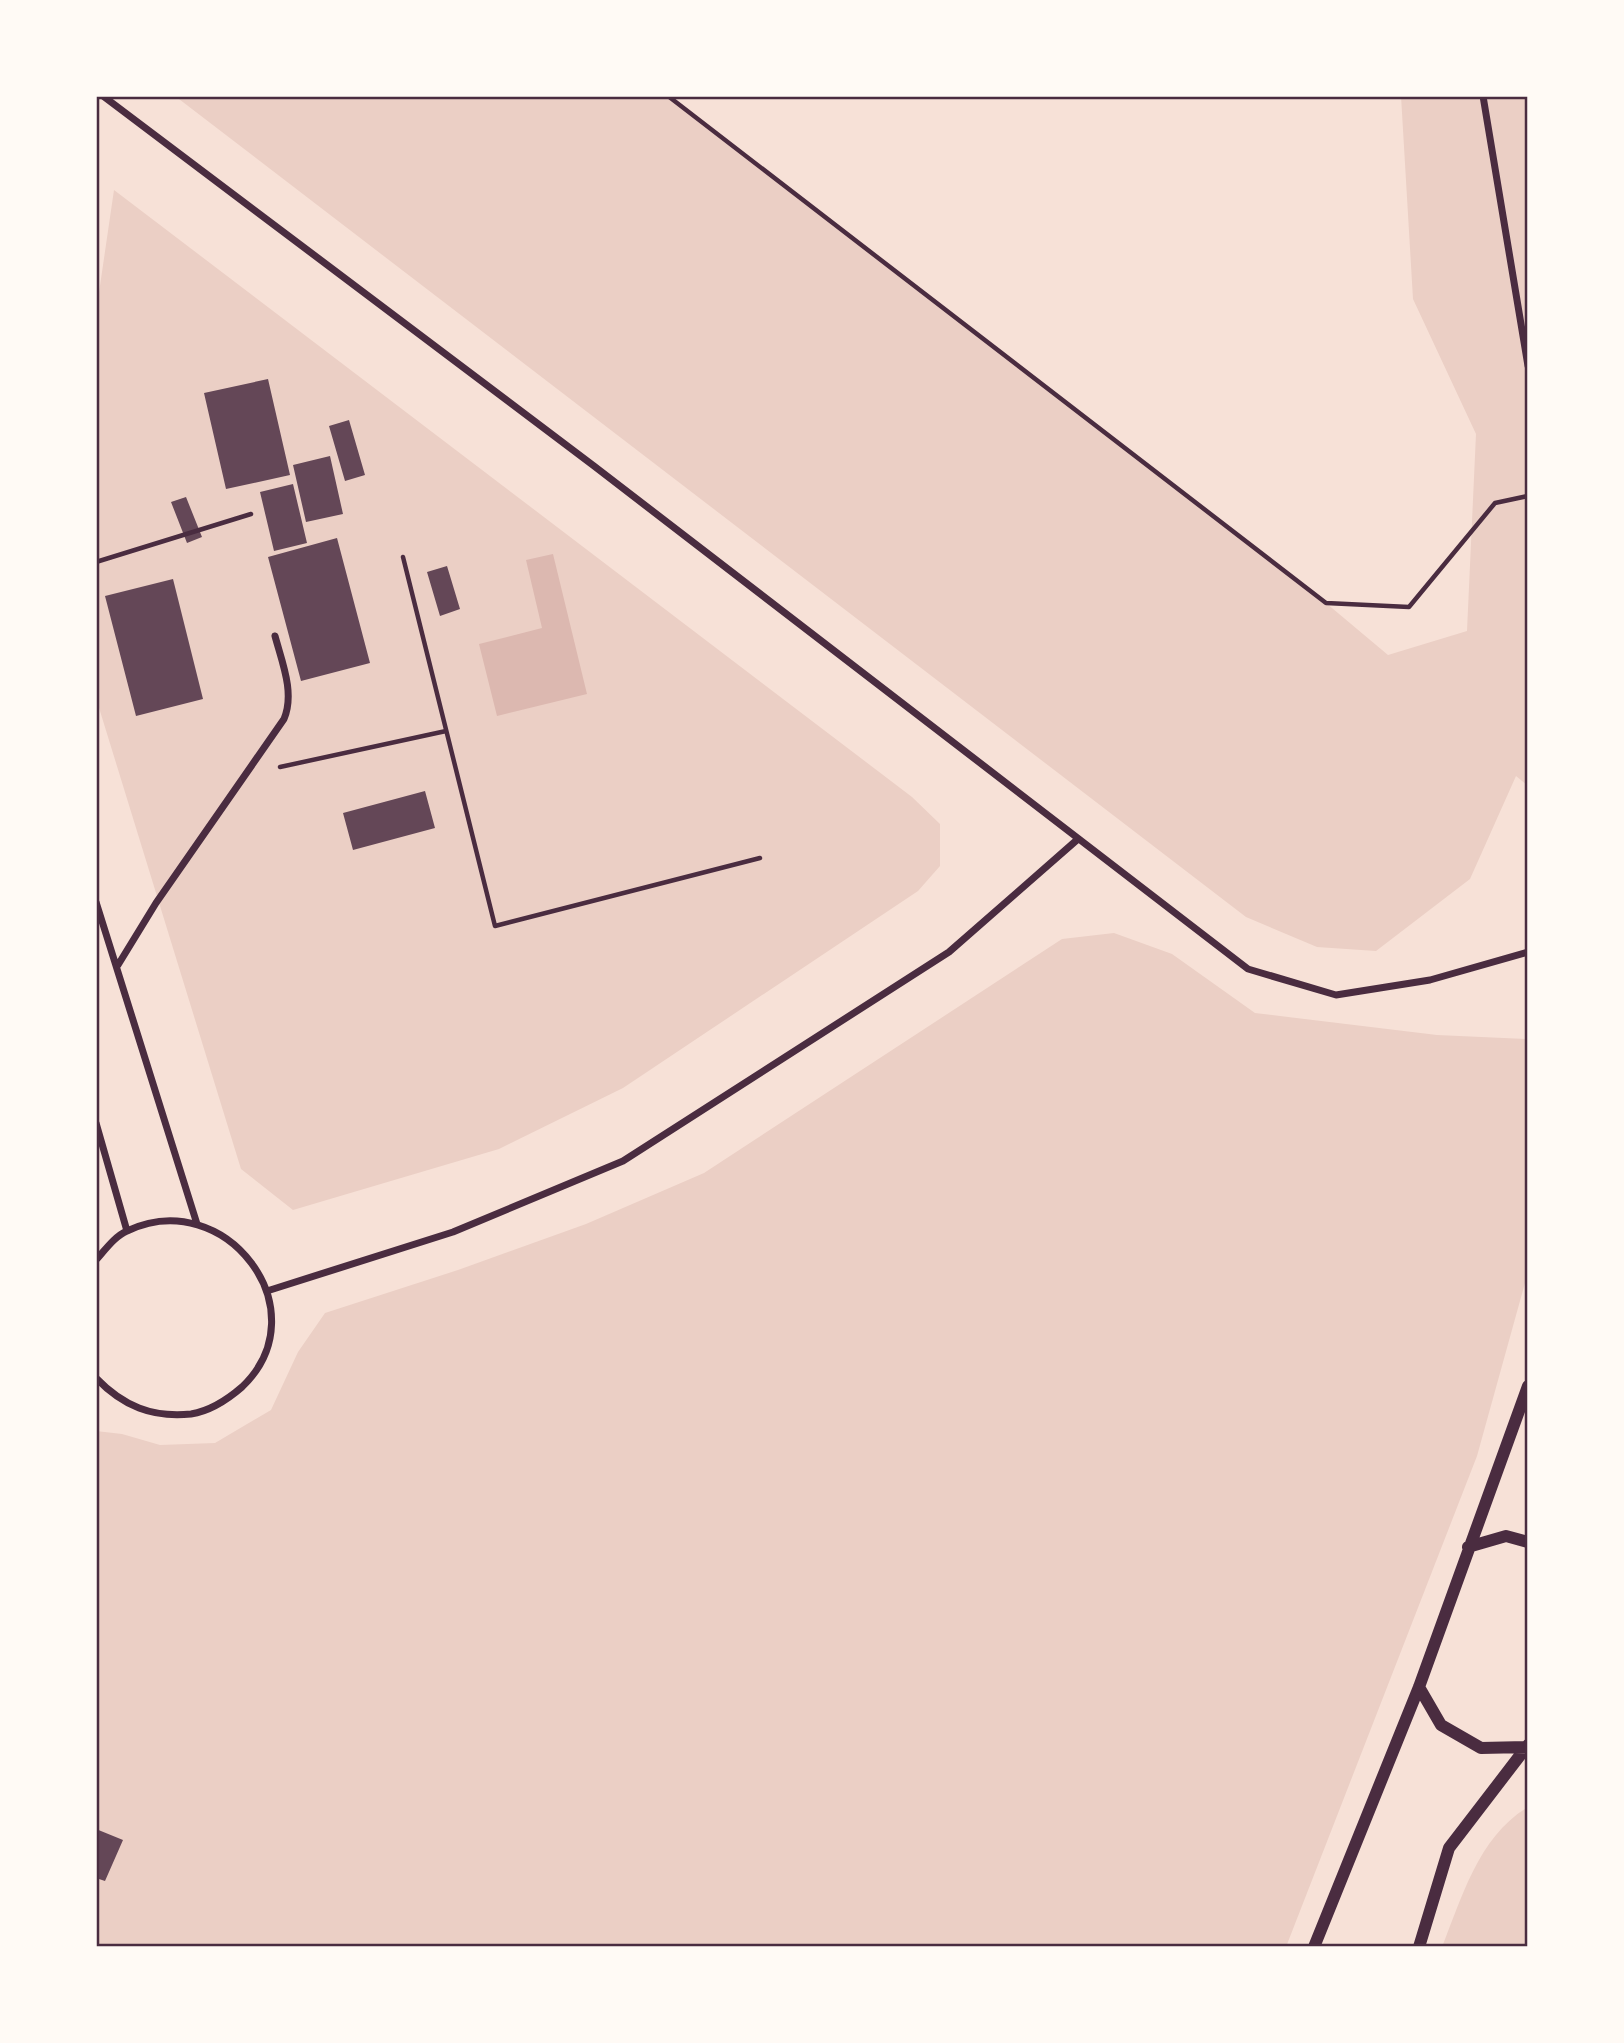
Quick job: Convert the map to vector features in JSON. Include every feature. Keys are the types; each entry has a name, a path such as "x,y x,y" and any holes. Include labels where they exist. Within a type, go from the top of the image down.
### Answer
{"street":[{"path":"103,96 583,458 1248,969 1336,995 1430,981 1528,952"},
{"path":"1483,96 1528,366"},
{"path":"118,965 156,903 290,706 275,636"},
{"path":"267,1291 453,1232 623,1161 949,951 1078,839"},
{"path":"96,902 118,965 197,1224"},
{"path":"96,1124 127,1231"},
{"path":"96,1259 127,1231 166,1221 197,1224 228,1237 253,1261 267,1291 272,1321 265,1351 251,1378 229,1399 201,1412 170,1416 140,1410 113,1396 96,1378"},
{"path":"1314,1947 1419,1688 1528,1386"},
{"path":"1468,1547 1506,1536 1528,1542"},
{"path":"1419,1688 1441,1725 1481,1748 1527,1747"},
{"path":"1419,1947 1449,1848 1527,1747"}],"path":[{"path":"668,96 1326,603 1409,607 1495,503 1528,496"},
{"path":"96,562 251,514"},
{"path":"403,557 495,926 760,858"},
{"path":"245,775 446,731"}],"shaded area":[{"path":"175,96 668,96 1326,603 1388,655 1467,631 1476,434 1413,299 1401,96 1528,96 1528,786 1516,776 1470,879 1376,951 1317,947 1246,917"},
{"path":"114,190 912,797 940,824 940,866 918,891 623,1088 499,1149 293,1210 241,1169 96,698 96,313"},
{"path":"553,554 587,694 497,716 479,644 542,628 526,560"},
{"path":"1114,933 1172,954 1255,1013 1437,1035 1528,1039 1528,1272 1477,1456 1286,1947 96,1947 96,1431 122,1434 160,1445 215,1443 271,1410 298,1352 325,1313 458,1270 586,1224 704,1173 1062,939"},
{"path":"1528,1807 1528,1947 1442,1947 1465,1888 1485,1851 1511,1819"}],"building":[{"path":"268,379 290,475 226,489 204,393"},
{"path":"349,420 365,475 345,481 329,426"},
{"path":"330,456 343,514 306,522 293,465"},
{"path":"293,484 307,543 274,551 260,492"},
{"path":"186,497 202,537 187,543 171,502"},
{"path":"337,538 370,663 301,681 268,557"},
{"path":"447,566 460,609 440,616 427,572"},
{"path":"173,579 203,699 136,716 105,596"},
{"path":"425,791 435,828 353,850 343,813"},
{"path":"96,1829 123,1840 105,1881 96,1878"}]}
